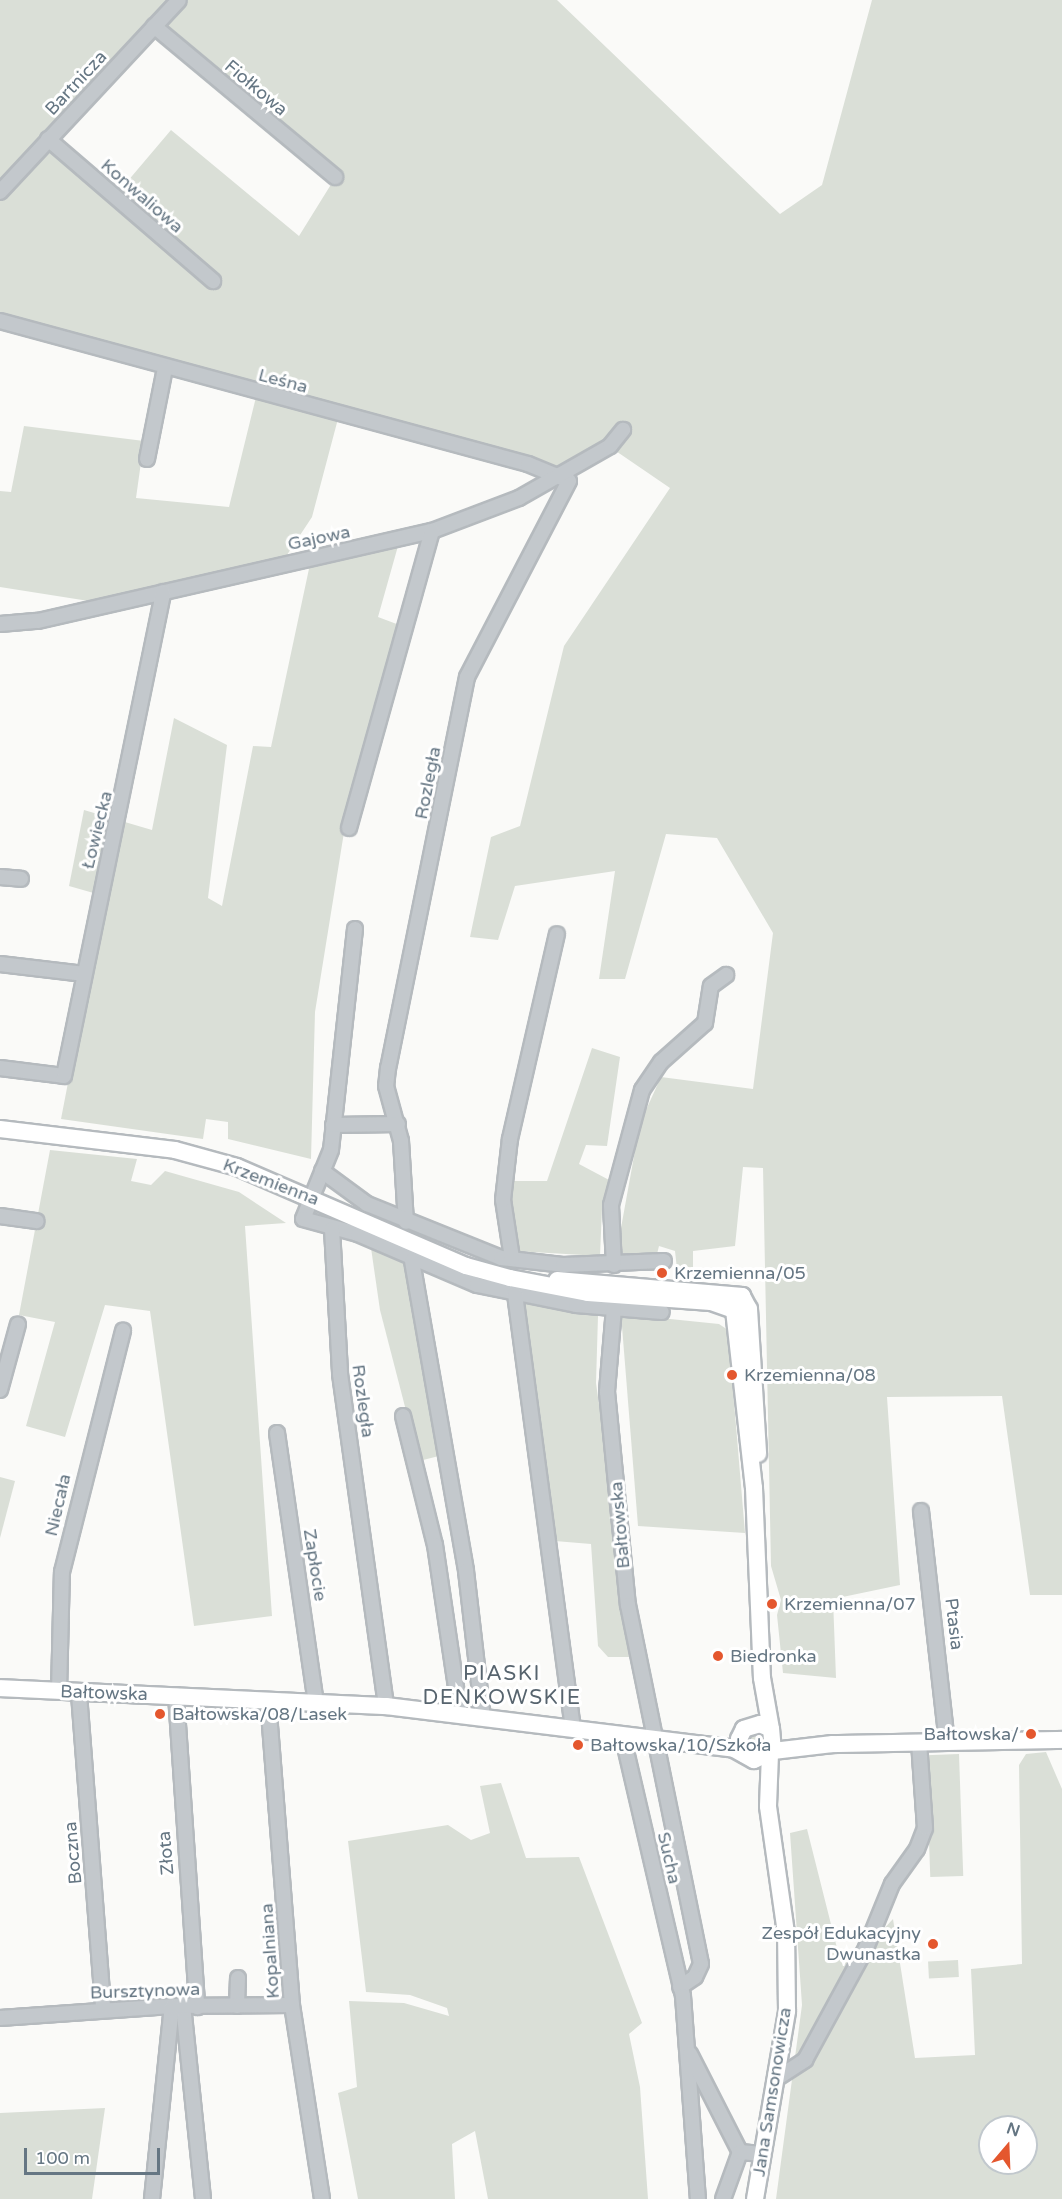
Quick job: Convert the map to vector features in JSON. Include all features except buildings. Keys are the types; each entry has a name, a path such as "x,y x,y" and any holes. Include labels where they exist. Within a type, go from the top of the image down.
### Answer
{"main road":[{"name":"Krzemienna","path":"0,1130 175,1150 311,1195 466,1266 530,1280 582,1279 742,1296 749,1310 757,1414 754,1488 762,1678 772,1742"},
{"name":"Krzemienna","path":"745,1729 762,1678"},
{"name":"Bałtowska","path":"0,1688 78,1694 176,1695 386,1706 690,1745 746,1756 772,1742"},
{"name":"Bałtowska","path":"690,1745 745,1729"},
{"path":"745,1729 772,1742 833,1744 1062,1740"},
{"name":"Jana Samsonowicza","path":"745,1729 746,1756 768,1806"},
{"name":"Jana Samsonowicza","path":"754,2199 787,2011 786,1933 768,1806 772,1742"}],"street":[{"name":"Bartnicza","path":"0,192 179,0"},
{"name":"Fiołkowa","path":"154,26 335,177"},
{"name":"Konwaliowa","path":"48,139 213,281"},
{"name":"Leśna","path":"0,321 556,475"},
{"path":"147,459 165,368"},
{"name":"Gajowa","path":"0,624 38,621 432,531 519,498 556,475 610,447 623,430"},
{"name":"Rozległa","path":"406,1222 399,1124 386,1086 388,1068 467,677 569,482 556,475"},
{"path":"349,828 432,531"},
{"name":"Łowiecka","path":"0,1068 64,1076 163,592"},
{"path":"0,877 21,879"},
{"path":"355,929 333,1125 322,1171 303,1219 358,1234 412,1261 515,1294 614,1308 662,1312"},
{"path":"512,1258 503,1200 510,1139 557,934"},
{"path":"0,964 84,974"},
{"path":"614,1265 611,1205 642,1090 661,1062 702,1027 711,986 726,975"},
{"path":"333,1125 399,1124"},
{"path":"322,1171 348,1194 406,1222 476,1251 512,1258 614,1265 664,1261"},
{"path":"0,1216 37,1221"},
{"name":"Rozległa","path":"332,1228 340,1374 386,1706"},
{"path":"412,1261 466,1571 483,1717"},
{"path":"515,1294 573,1730"},
{"name":"Bałtowska","path":"614,1308 607,1392 628,1605 653,1740 701,1964 695,1977 680,1987"},
{"path":"0,1390 18,1324"},
{"name":"Niecała","path":"59,1692 62,1572 123,1331"},
{"path":"404,1416 435,1545 460,1714"},
{"name":"Zapłocie","path":"277,1432 316,1702"},
{"name":"Ptasia","path":"921,1511 947,1742"},
{"name":"Boczna","path":"78,1694 103,2009"},
{"name":"Złota","path":"176,1695 184,2006"},
{"name":"Kopalniana","path":"268,1700 292,2005 322,2199"},
{"name":"Sucha","path":"623,1738 680,1987 687,2041"},
{"path":"776,2079 805,2060 866,1948 892,1884 917,1849 925,1828 919,1742"},
{"path":"237,2006 238,1978"},
{"name":"Bursztynowa","path":"0,2018 103,2009 292,2005"},
{"path":"152,2199 184,2006"},
{"path":"184,2006 202,2199"},
{"path":"687,2041 704,2088 740,2152 723,2199"},
{"path":"687,2041 698,2199"},
{"path":"740,2152 762,2154"}],"shaded area":[{"path":"0,0 175,0 0,185"},
{"path":"179,0 557,0 780,214 822,185 872,0 1062,0 1062,1595 1030,1595 1002,1396 887,1397 900,1585 833,1599 836,1678 783,1673 777,1615 781,1600 771,1566 763,1168 743,1167 735,1246 693,1251 693,1275 677,1269 675,1251 659,1246 656,1258 620,1261 619,1239 640,1123 661,1077 753,1089 773,933 717,838 666,834 625,979 599,979 615,871 515,886 498,940 470,937 491,837 520,826 564,646 670,488 610,447 556,475 339,415 312,517 281,564 432,531 398,546 378,617 402,626 345,826 315,1012 311,1159 228,1139 228,1122 206,1119 203,1139 61,1119 104,896 69,886 84,810 152,830 174,718 227,745 208,898 222,906 253,746 271,747 310,564 114,605 0,587 0,491 11,492 24,426 144,441 136,498 229,507 257,393 0,321 0,192 48,139 110,202 171,130 299,236 335,178 154,26"},
{"path":"592,1048 620,1057 607,1146 586,1145 579,1164 611,1181 602,1209 600,1256 515,1251 510,1181 547,1181"},
{"path":"50,1150 137,1159 131,1181 151,1185 165,1171 239,1192 286,1223 245,1226 272,1616 194,1626 150,1311 105,1305 65,1437 26,1426 55,1322 19,1315"},
{"path":"371,1248 410,1265 439,1456 419,1461 380,1310"},
{"path":"520,1302 598,1316 596,1383 634,1657 608,1657 598,1646 591,1544 555,1541"},
{"path":"621,1314 719,1324 728,1330 745,1533 638,1526"},
{"path":"0,1477 15,1481 0,1538"},
{"path":"753,1733 761,1733 766,1738 764,1749 753,1751 748,1746 748,1738"},
{"path":"1046,1752 1062,1789 1062,2199 776,2199 802,2005 790,1833 807,1829 839,1956 866,1948 893,1919 915,2058 975,2055 971,1969 1022,1964 1019,1765 1026,1754"},
{"path":"959,1754 963,1876 930,1877 926,1755"},
{"path":"501,1783 526,1858 579,1857 642,2023 629,2034 640,2087 648,2199 488,2199 475,2131 452,2144 455,2199 358,2199 338,2093 357,2087 349,2001 404,2003 449,2016 447,2008 410,1995 366,1992 348,1841 448,1825 471,1840 490,1833 480,1786"},
{"path":"958,1960 959,1977 929,1979 928,1962"},
{"path":"105,2108 92,2199 0,2199 0,2113"}],"place":[{"name":"Krzemienna/05","path":"662,1273"},
{"name":"Krzemienna/08","path":"732,1375"},
{"name":"Krzemienna/07","path":"772,1604"},
{"name":"Biedronka","path":"718,1656"},
{"name":"Bałtowska/08/Lasek","path":"160,1714"},
{"name":"Bałtowska/","path":"1031,1734"},
{"name":"Bałtowska/10/Szkoła","path":"578,1745"},
{"name":"Zespół Edukacyjny Dwunastka","path":"933,1944"}],"district":[{"name":"PIASKI DENKOWSKIE","path":"502,1686"}]}
